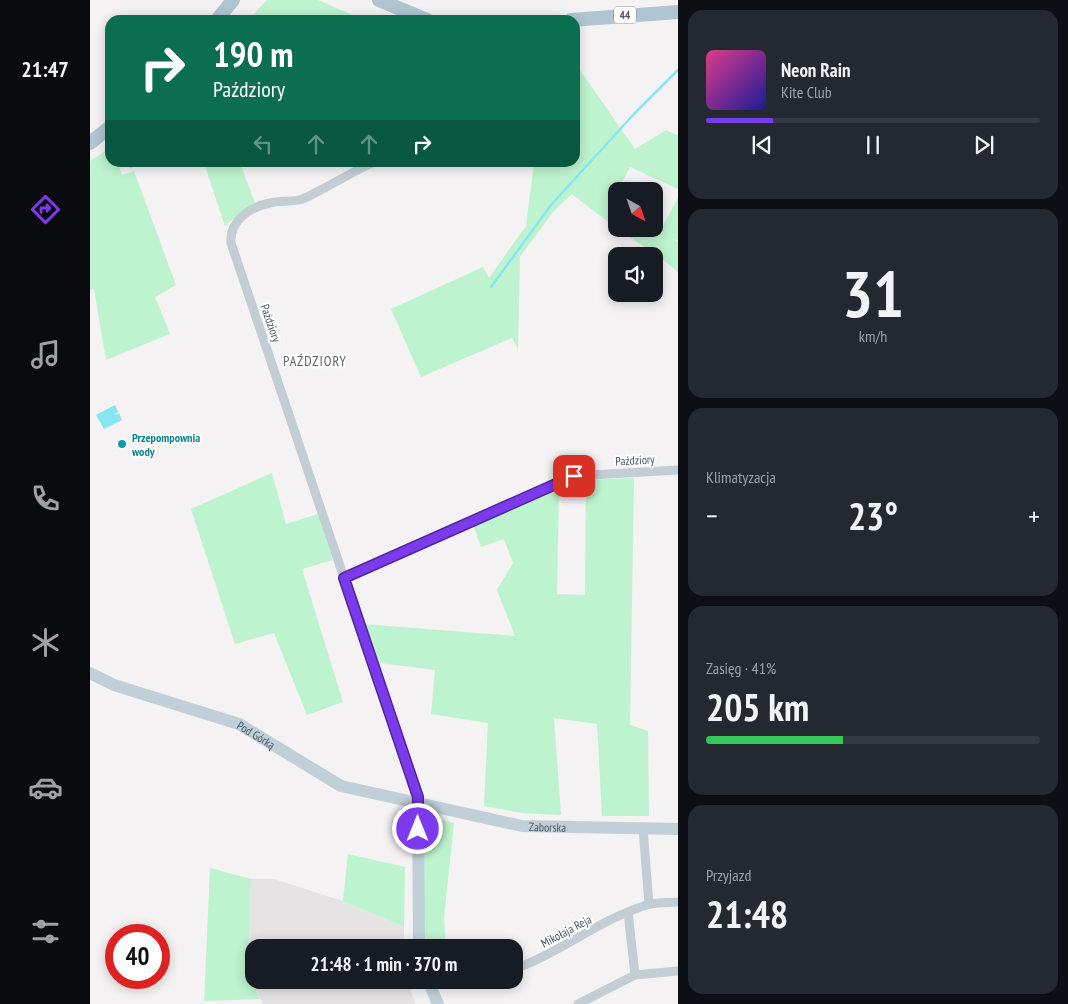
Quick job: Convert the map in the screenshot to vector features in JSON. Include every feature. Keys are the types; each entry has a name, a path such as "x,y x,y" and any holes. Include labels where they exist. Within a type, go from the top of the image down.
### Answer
{"main road":[{"path":"221,15 233,0"},
{"path":"379,0 412,15"},
{"name":"44","path":"580,19 678,12"},
{"path":"90,143 105,130"}],"street":[{"name":"Paździory","path":"365,167 302,200 270,203 247,212 234,225 230,233 234,252 418,797 418,804"},
{"name":"Paździory","path":"344,578 574,476 678,470"},
{"name":"Pod Górką","path":"90,673 114,685 239,724 340,786 418,804"},
{"name":"Zaborska","path":"418,804 522,826 678,829"},
{"path":"418,804 419,939"},
{"path":"643,829 649,904"},
{"name":"Mikołaja Reja","path":"523,966 628,912 649,904 678,902"},
{"path":"628,912 635,975"},
{"path":"578,1004 635,975 678,971"},
{"path":"432,989 438,1004"}],"shaded area":[{"path":"251,879 274,879 343,901 404,927 404,939 249,939"},
{"path":"256,989 410,989 416,1004 263,1004"}],"green space":[{"path":"267,0 318,0 352,15 253,15"},
{"path":"580,70 635,149 666,130 678,136 678,189 630,167 622,182 608,182 608,222 572,194 553,212 520,257 518,349 512,338 421,377 391,309 483,267 489,278 526,226 533,167 580,167"},
{"path":"105,151 105,167 119,167 122,175 134,171 176,285 155,297 170,334 106,360 94,289 90,290 90,161"},
{"path":"205,167 242,167 255,203 225,226"},
{"path":"678,198 678,241 668,237 678,242 678,272 663,260 663,247 645,247 631,238 662,238 663,226"},
{"path":"272,473 286,524 318,514 333,560 302,569 343,702 307,715 274,633 235,644 191,509"},
{"path":"634,478 630,725 648,731 649,816 602,816 597,724 554,718 561,815 522,813 484,806 488,723 431,714 435,670 380,663 362,624 515,636 497,590 513,563 504,539 481,547 473,525 559,489 557,594 585,595 586,480"},
{"path":"433,817 454,823 444,917 445,939 423,939 422,833 427,832 428,823"},
{"path":"348,854 405,867 404,927 343,901"},
{"path":"210,868 251,879 249,939 245,939 245,989 255,989 260,999 204,1001"}],"water":[{"path":"115,405 118,412 114,415 119,413 122,420 104,429 96,415"}],"waterway":[{"path":"491,287 551,205 634,114 678,70"}],"place":[{"name":"Przepompownia wody","path":"122,444"}],"district":[{"name":"PAŹDZIORY","path":"315,361"}],"route":[{"path":"418,829 418,797 344,578 574,476"}]}
